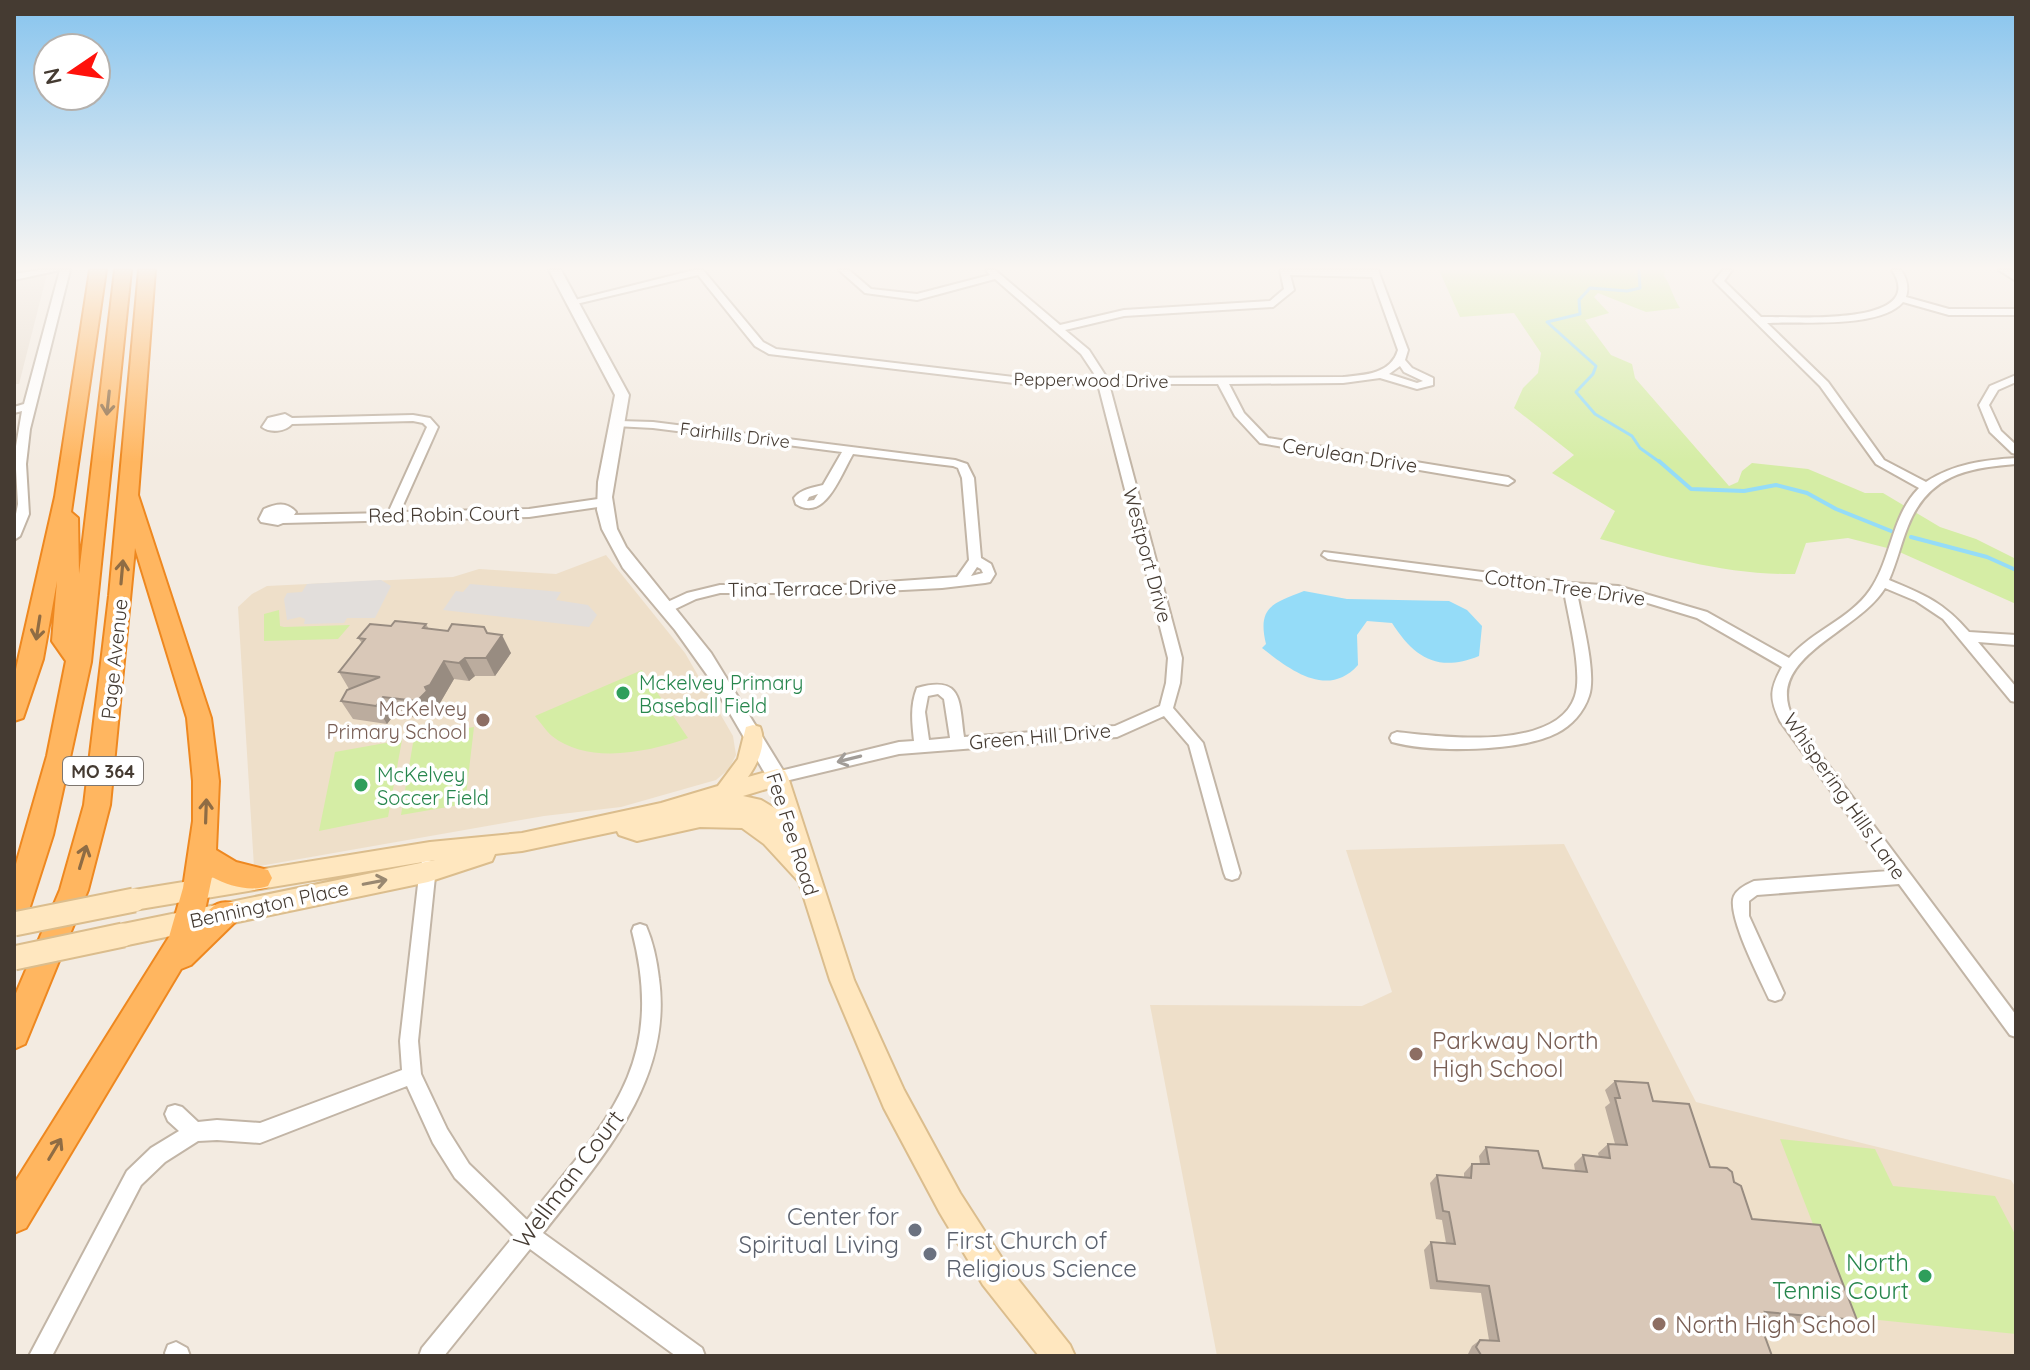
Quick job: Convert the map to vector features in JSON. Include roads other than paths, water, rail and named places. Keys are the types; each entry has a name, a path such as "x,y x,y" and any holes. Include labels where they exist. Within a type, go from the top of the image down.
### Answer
{"highway":[{"path":"14,712 34,653 53,532 65,497 89,334"},
{"name":"Page Avenue","path":"14,913 47,811 79,662 116,334"},
{"name":"Page Avenue","path":"14,1034 74,890 97,805 142,334"},
{"path":"14,1216 182,941 197,888 206,781 199,718 128,494"},
{"path":"65,497 69,528 64,641 79,662"},
{"path":"202,856 230,873 258,878"},
{"path":"158,981 225,913"}],"main road":[{"path":"725,793 748,761 753,733"},
{"name":"Bennington Place","path":"14,958 225,913 429,862 611,825 777,777"},
{"name":"Fee Fee Road","path":"777,777 842,980 894,1099 950,1203 994,1274 1059,1356"},
{"path":"701,800 753,806 792,829"},
{"path":"611,825 637,832 711,818 744,820 760,827 808,879"},
{"name":"Bennington Place","path":"14,924 258,878 429,862"}],"street":[{"path":"14,536 26,507 21,455 49,334"},
{"name":"Fee Fee Road","path":"590,334 622,395 605,502 608,522 626,558 700,651 753,733 777,777"},
{"name":"Pepperwood Drive","path":"751,334 759,344 773,352 1022,381 1343,380 1379,374 1396,364 1429,380 1429,383 1417,386 1379,374"},
{"name":"Westport Drive","path":"1065,334 1096,364 1102,381 1175,658 1166,709"},
{"path":"1396,364 1403,350 1397,334"},
{"path":"1772,334 1824,384 1880,462 1926,487"},
{"path":"2016,378 1994,388 1984,405 1996,432 2016,451"},
{"name":"Cerulean Drive","path":"1222,381 1239,414 1264,441 1508,481"},
{"path":"14,410 30,406"},
{"path":"289,421 426,420 433,427 393,515"},
{"name":"Fairhills Drive","path":"619,424 653,425 850,449 963,466 969,485 968,570"},
{"path":"827,488 850,449"},
{"path":"1788,664 1868,603 1883,582 1911,506 1926,487 1963,469 2016,461"},
{"name":"Red Robin Court","path":"283,519 533,512 605,502"},
{"name":"Cotton Tree Drive","path":"1328,555 1570,587 1618,590 1702,615 1788,664"},
{"name":"Tina Terrace Drive","path":"666,608 692,596 720,589 931,585 968,570"},
{"path":"1883,582 1935,605 2016,697"},
{"path":"1397,738 1505,742 1543,734 1568,717 1582,697 1582,671 1570,587"},
{"path":"1966,637 2016,640"},
{"name":"Whispering Hills Lane","path":"1788,664 1778,699 1787,721 2016,1029"},
{"name":"Green Hill Drive","path":"922,746 918,712 922,692 940,688 951,697 958,743"},
{"path":"1166,709 1196,743 1232,873"},
{"name":"Green Hill Drive","path":"777,777 856,757 922,746 1117,731 1166,709"},
{"path":"429,862 409,1041 412,1075 440,1136 462,1171 528,1235 694,1356"},
{"path":"1775,993 1753,937 1741,916 1741,898 1754,888 1902,877"},
{"name":"Wellman Court","path":"430,1356 609,1134 634,1086 649,1040 651,1022 651,969 640,931"},
{"path":"40,1356 134,1178 158,1155 195,1132 260,1133 412,1075"},
{"path":"175,1114 195,1132"}],"water":[{"path":"1304,591 1347,599 1449,601 1467,610 1482,626 1479,656 1451,663 1428,659 1409,645 1392,623 1367,621 1357,635 1358,665 1334,680 1309,678 1262,648 1266,644 1264,622 1270,608"}],"waterway":[{"path":"1560,334 1596,366 1593,374 1576,392 1595,414 1632,436 1640,448 1661,463"},
{"path":"1659,461 1691,489 1744,491 1776,485 1807,493 1836,509 1891,531"},
{"path":"1911,537 1987,557 2016,570"}],"place":[{"name":"Mckelvey Primary Baseball Field","path":"623,693"},
{"name":"McKelvey Primary School","path":"483,720"},
{"name":"McKelvey Soccer Field","path":"361,785"},
{"name":"Parkway North High School","path":"1416,1054"},
{"name":"Center for Spiritual Living","path":"915,1230"},
{"name":"First Church of Religious Science","path":"930,1254"},
{"name":"North Tennis Court","path":"1925,1276"},
{"name":"North High School","path":"1659,1324"}]}
